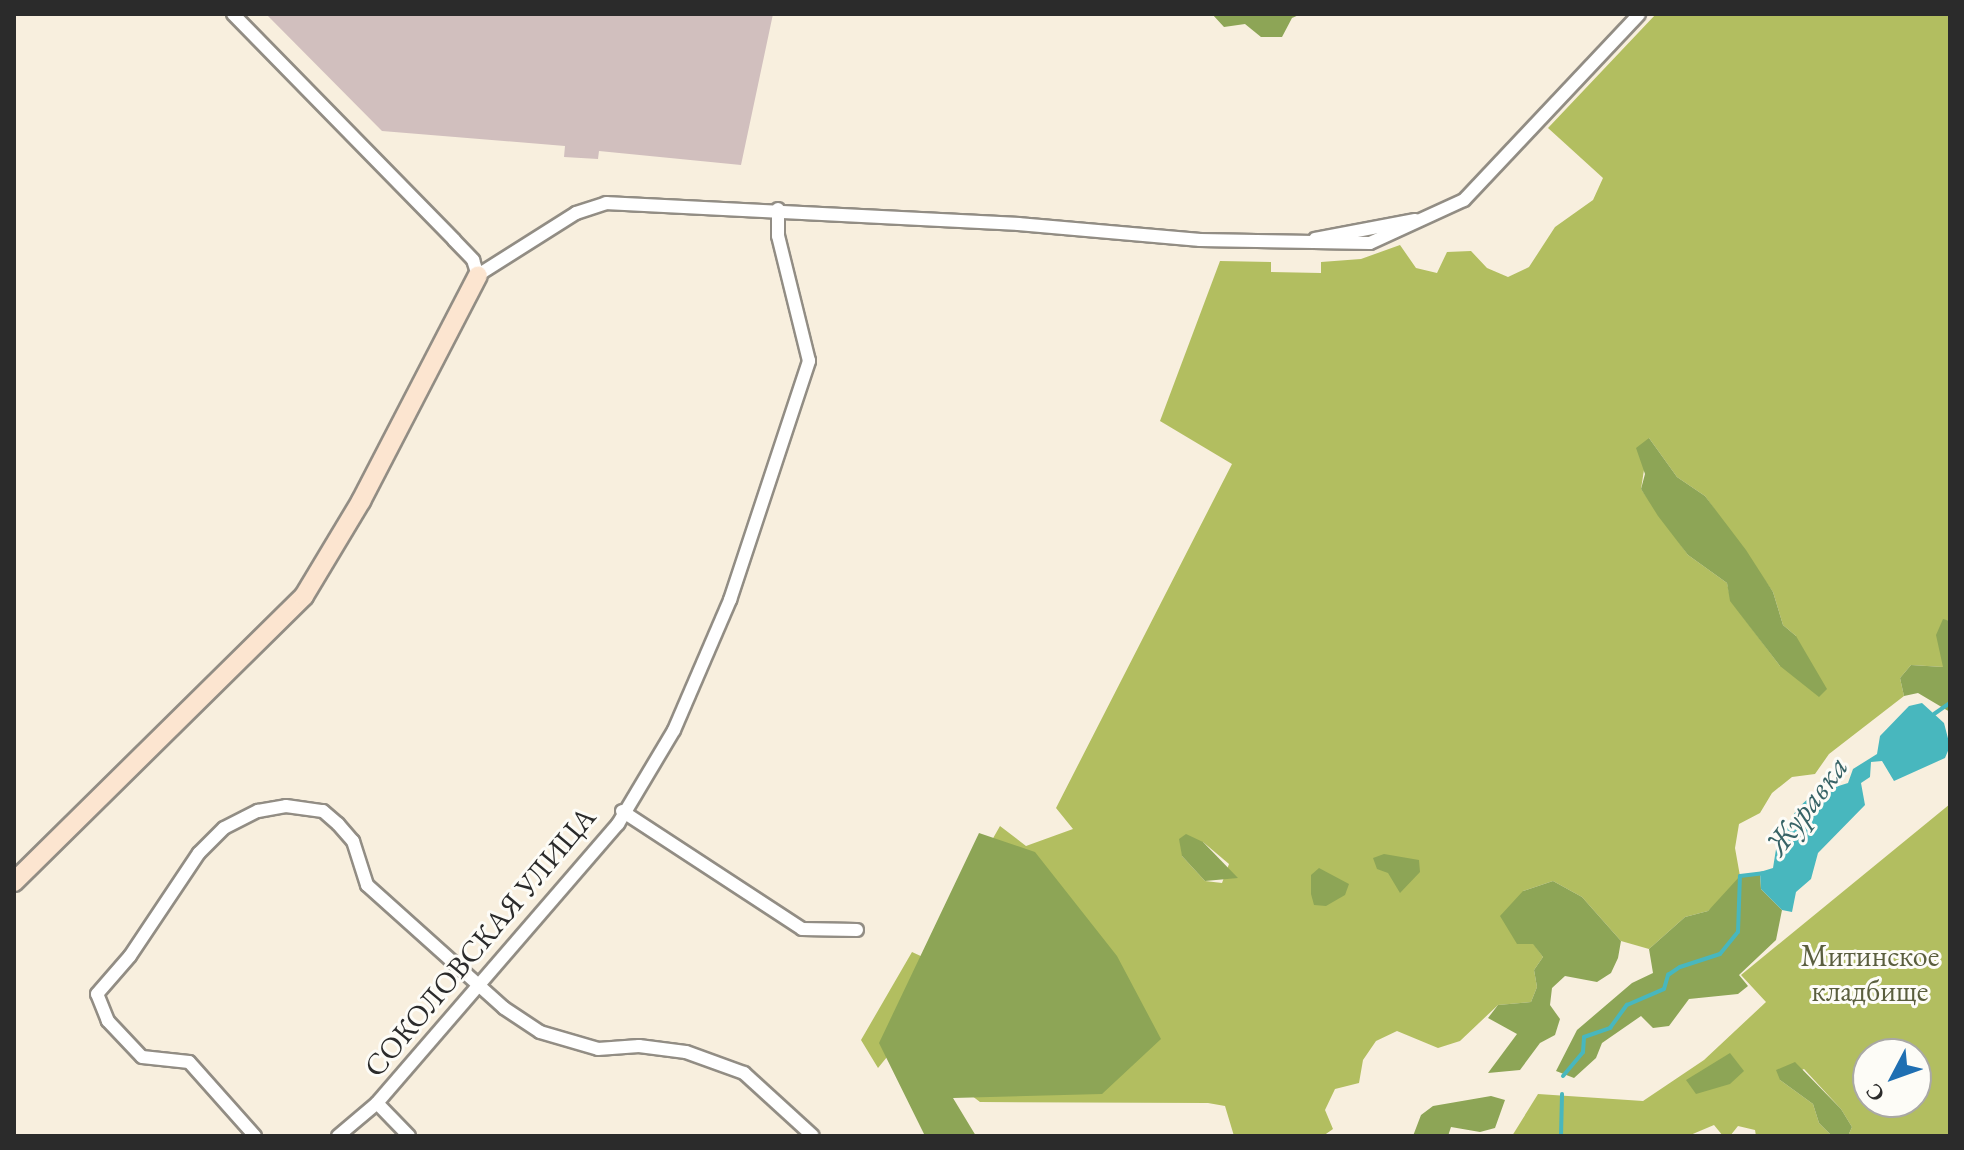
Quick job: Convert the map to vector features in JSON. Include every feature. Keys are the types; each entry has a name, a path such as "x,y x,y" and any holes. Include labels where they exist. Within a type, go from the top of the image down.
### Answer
{"street":[{"path":"233,14 464,250 478,275"},
{"path":"14,882 304,596 361,501 478,275 576,213 606,203 778,209 1300,242 1415,220 1464,200 1639,14"},
{"name":"СОКОЛОВСКАЯ УЛИЦА","path":"338,1136 377,1103 483,984 618,824 622,811 674,730 730,600 809,361 778,236 778,209"},
{"path":"255,1136 189,1062 142,1057 99,1007 97,994 130,956 199,853 224,828 258,811 286,806 323,811 353,841 367,885 408,926 483,984 504,1008 540,1032 598,1049 639,1046 686,1052 733,1070 765,1091 813,1136"},
{"path":"622,811 802,929 857,930"},
{"path":"377,1103 409,1136"}],"shaded area":[{"path":"266,14 773,14 741,165 599,151 598,159 564,157 565,146 382,131"}],"green space":[{"path":"1212,14 1301,14 1292,18 1282,37 1261,37 1245,24 1224,27"},
{"path":"1656,14 1950,14 1950,621 1943,620 1943,667 1911,665 1900,678 1904,696 1829,754 1815,774 1792,777 1772,793 1760,813 1739,824 1735,848 1740,876 1726,896 1708,911 1685,917 1649,949 1621,941 1582,897 1553,881 1523,891 1533,943 1543,957 1534,970 1537,987 1531,1002 1498,1005 1460,1041 1438,1048 1397,1031 1376,1041 1363,1060 1359,1083 1335,1089 1325,1110 1333,1129 1323,1136 1234,1136 1225,1106 1208,1103 980,1102 900,1041 878,1068 861,1040 912,952 925,958 1000,826 1026,846 1073,829 1056,808 1232,464 1160,421 1220,261 1271,262 1271,272 1321,273 1321,262 1361,259 1400,245 1416,268 1437,273 1447,252 1471,251 1487,268 1508,277 1529,267 1555,227 1593,200 1603,178 1548,128","holes":["1649,438 1677,477 1705,496 1773,592 1783,625 1796,636 1780,666 1731,601 1727,583 1688,555 1641,489","1203,842 1229,864 1222,883 1205,881 1182,856"]},
{"path":"1649,438 1677,477 1705,496 1746,550 1773,592 1783,625 1796,636 1827,689 1819,697 1780,666 1730,601 1727,583 1688,555 1658,516 1641,489 1645,474 1636,448"},
{"path":"1943,619 1950,621 1950,712 1918,693 1904,696 1900,678 1911,665 1943,667 1936,635"},
{"name":"Митинское кладбище","path":"1950,804 1950,1136 1848,1136 1852,1127 1841,1109 1804,1069 1780,1080 1813,1104 1819,1123 1832,1136 1756,1136 1755,1130 1738,1126 1730,1136 1723,1136 1714,1125 1688,1136 1512,1136 1538,1094 1643,1101 1704,1060 1766,1002 1741,975"},
{"path":"979,833 1035,852 1117,956 1161,1039 1102,1094 953,1098 976,1136 925,1136 879,1043"},
{"path":"1186,834 1203,842 1238,878 1205,881 1182,856 1179,839"},
{"path":"1384,854 1419,860 1420,872 1400,893 1388,873 1377,869 1373,858"},
{"path":"1319,868 1349,884 1345,895 1326,906 1314,905 1311,894 1311,875"},
{"path":"1760,872 1761,889 1782,910 1776,940 1739,975 1748,986 1738,994 1689,999 1669,1026 1653,1028 1641,1016 1602,1043 1596,1058 1574,1078 1556,1071 1577,1030 1632,983 1653,973 1649,949 1685,917 1708,911 1740,876"},
{"path":"1553,881 1582,897 1621,941 1618,958 1611,973 1597,982 1565,976 1552,988 1550,1005 1560,1019 1555,1035 1540,1043 1520,1070 1488,1073 1517,1034 1488,1018 1498,1005 1531,1002 1537,987 1534,970 1543,957 1533,944 1517,944 1500,916 1523,891"},
{"path":"1730,1053 1744,1071 1730,1084 1696,1094 1686,1080"},
{"path":"1795,1062 1841,1109 1852,1127 1848,1136 1832,1136 1819,1123 1813,1104 1780,1080 1776,1070"},
{"path":"1491,1096 1505,1100 1495,1128 1480,1132 1451,1127 1448,1136 1413,1136 1421,1115 1433,1106"}],"water":[{"path":"1922,703 1944,723 1950,746 1945,758 1894,781 1882,761 1871,762 1870,777 1861,783 1865,805 1818,853 1811,879 1796,892 1792,912 1782,910 1761,889 1760,872 1773,868 1777,843 1797,809 1813,794 1848,783 1853,769 1877,754 1880,736 1909,706"}],"waterway":[{"name":"Журавка","path":"1934,714 1950,703"},
{"name":"Журавка","path":"1563,1076 1583,1052 1584,1037 1610,1028 1627,1005 1664,989 1668,975 1680,967 1720,954 1738,932 1740,876 1763,873"},
{"name":"Журавка","path":"1561,1136 1562,1094"}]}
